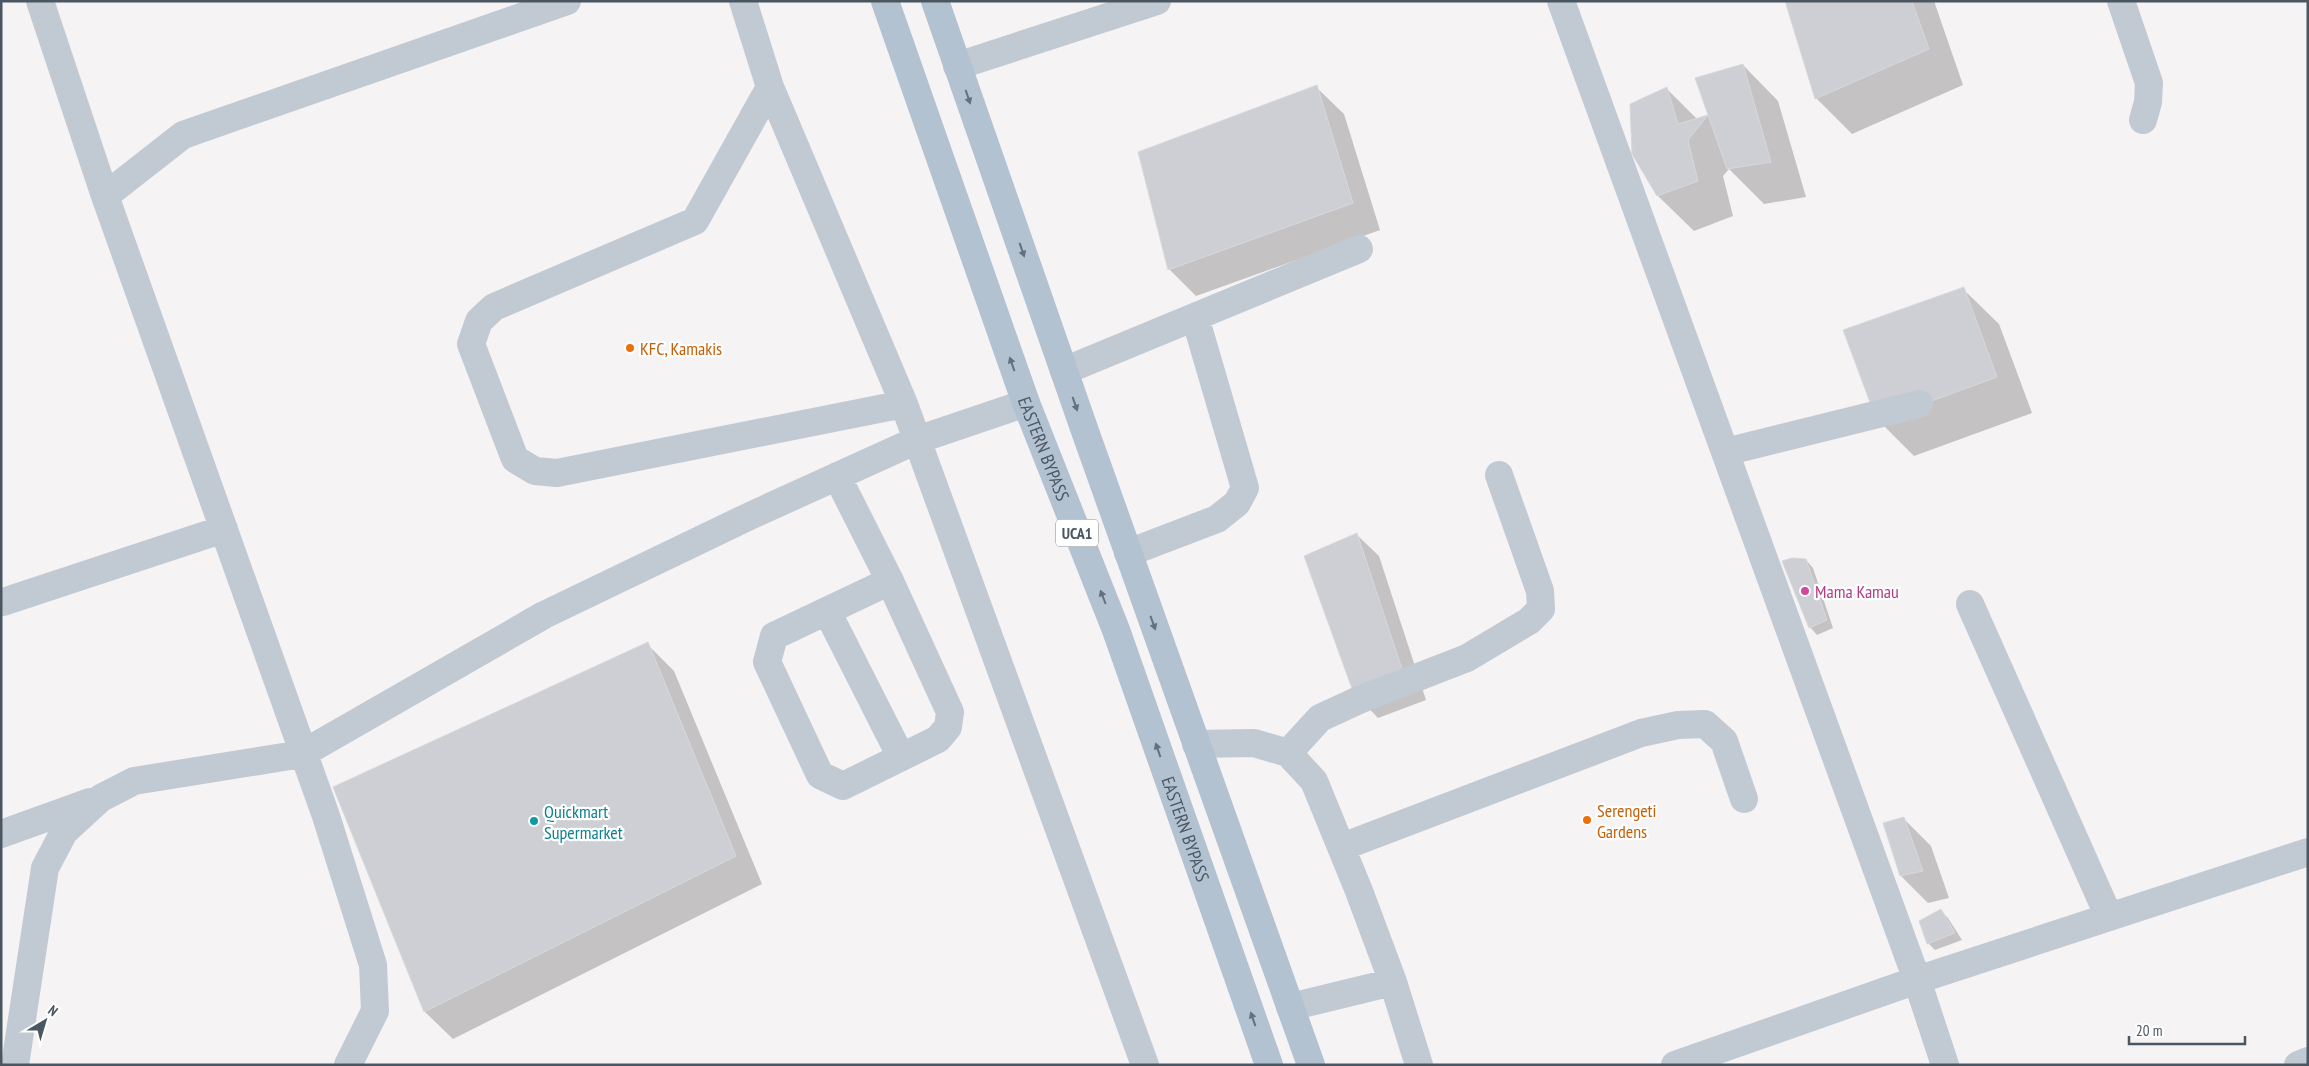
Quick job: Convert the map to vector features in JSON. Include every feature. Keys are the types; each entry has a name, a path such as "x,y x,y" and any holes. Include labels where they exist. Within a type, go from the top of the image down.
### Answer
{"main road":[{"name":"EASTERN BYPASS","path":"884,1 1026,403 1116,630 1269,1065"},
{"name":"UCA1","path":"934,1 1128,554 1311,1065"}],"street":[{"path":"40,1 105,196 302,754 326,816 373,965 375,1011 348,1065"},
{"path":"105,196 183,136 568,1"},
{"path":"957,66 1157,1"},
{"path":"1561,1 1917,980 1945,1065"},
{"path":"2121,1 2149,83 2148,102 2143,120"},
{"path":"744,3 770,87 904,404 1145,1065"},
{"path":"770,87 695,221 494,307 478,321 471,344 515,459 535,471 557,473 904,404"},
{"path":"1064,371 1359,249"},
{"path":"1128,554 1217,519 1237,504 1246,488 1195,317"},
{"path":"1,834 101,798 134,782 302,754 544,615 917,440 1026,403"},
{"path":"1725,452 1919,404"},
{"path":"1288,753 1320,718 1359,700 1467,658 1529,621 1541,609 1540,591 1499,475"},
{"path":"837,476 890,582 950,712 948,727 938,739 843,786 820,775 767,662 774,636 890,582"},
{"path":"3,602 224,529"},
{"path":"1970,604 2109,917"},
{"path":"828,611 901,758"},
{"path":"1342,847 1641,732 1678,725 1705,724 1724,741 1744,799"},
{"path":"1196,744 1254,743 1288,753 1314,781 1342,847 1393,982 1419,1065"},
{"path":"15,1065 45,868 64,832 101,798"},
{"path":"1674,1065 1917,980 2308,852"},
{"path":"1290,1007 1393,982"},
{"path":"2298,1065 2308,1061"}],"building":[{"path":"1785,1 1912,1 1929,49 1815,99"},
{"path":"1743,64 1771,162 1727,169 1695,78"},
{"path":"1317,85 1353,203 1168,270 1138,152"},
{"path":"1667,87 1678,124 1708,115 1688,140 1698,181 1657,196 1632,154 1630,104"},
{"path":"1964,287 1997,377 1877,421 1843,330"},
{"path":"1357,533 1405,678 1355,697 1304,556"},
{"name":"Mama Kamau","path":"1792,558 1806,559 1827,620 1809,628 1782,561"},
{"name":"Quickmart Supermarket","path":"648,642 736,856 424,1012 333,787"},
{"path":"1904,817 1923,871 1900,876 1883,823"},
{"path":"1941,909 1955,933 1927,944 1919,921"}],"place":[{"name":"KFC, Kamakis","path":"630,348"},
{"name":"Mama Kamau","path":"1805,591"},
{"name":"Serengeti Gardens","path":"1587,820"},
{"name":"Quickmart Supermarket","path":"534,821"}]}
